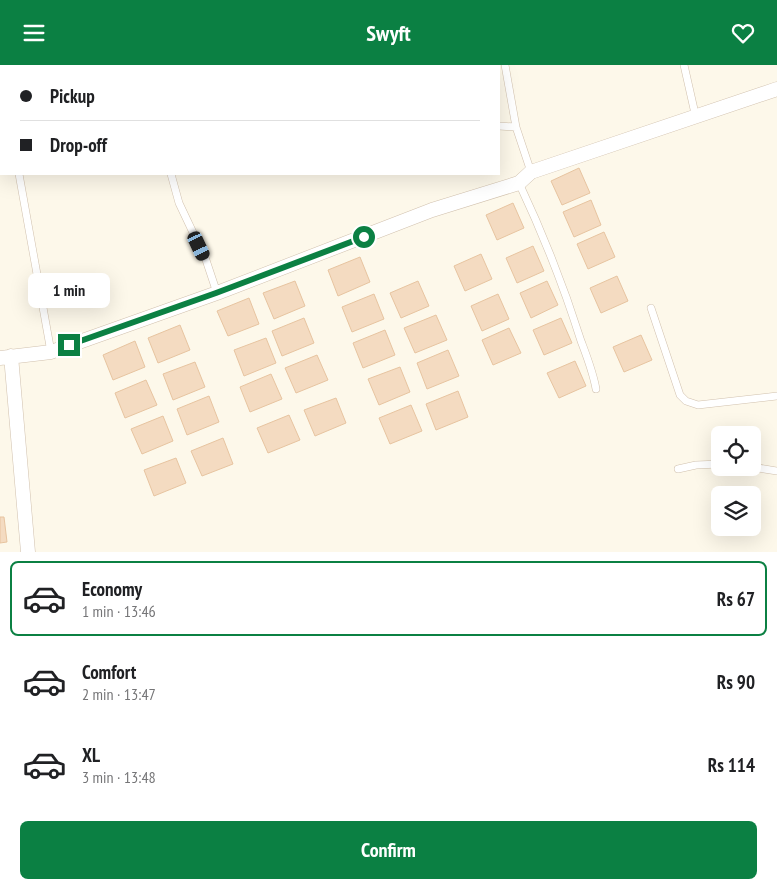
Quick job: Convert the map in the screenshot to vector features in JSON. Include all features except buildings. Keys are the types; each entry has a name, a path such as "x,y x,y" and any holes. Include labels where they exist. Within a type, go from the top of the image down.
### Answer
{"street":[{"path":"28,551 6,357 51,352 216,293 432,210 520,183 531,173 777,89"}],"lane":[{"path":"505,65 516,127 531,173"},
{"path":"684,65 696,118"},
{"path":"500,126 516,127"},
{"path":"18,175 51,352"},
{"path":"171,175 179,203 206,260 216,293"},
{"path":"520,183 538,224 574,319 593,373 596,389"},
{"path":"652,308 680,395 686,401 698,405 777,396"},
{"path":"678,469 711,464"},
{"path":"761,468 777,471"}],"route":[{"path":"69,345 216,293 364,237"}]}
